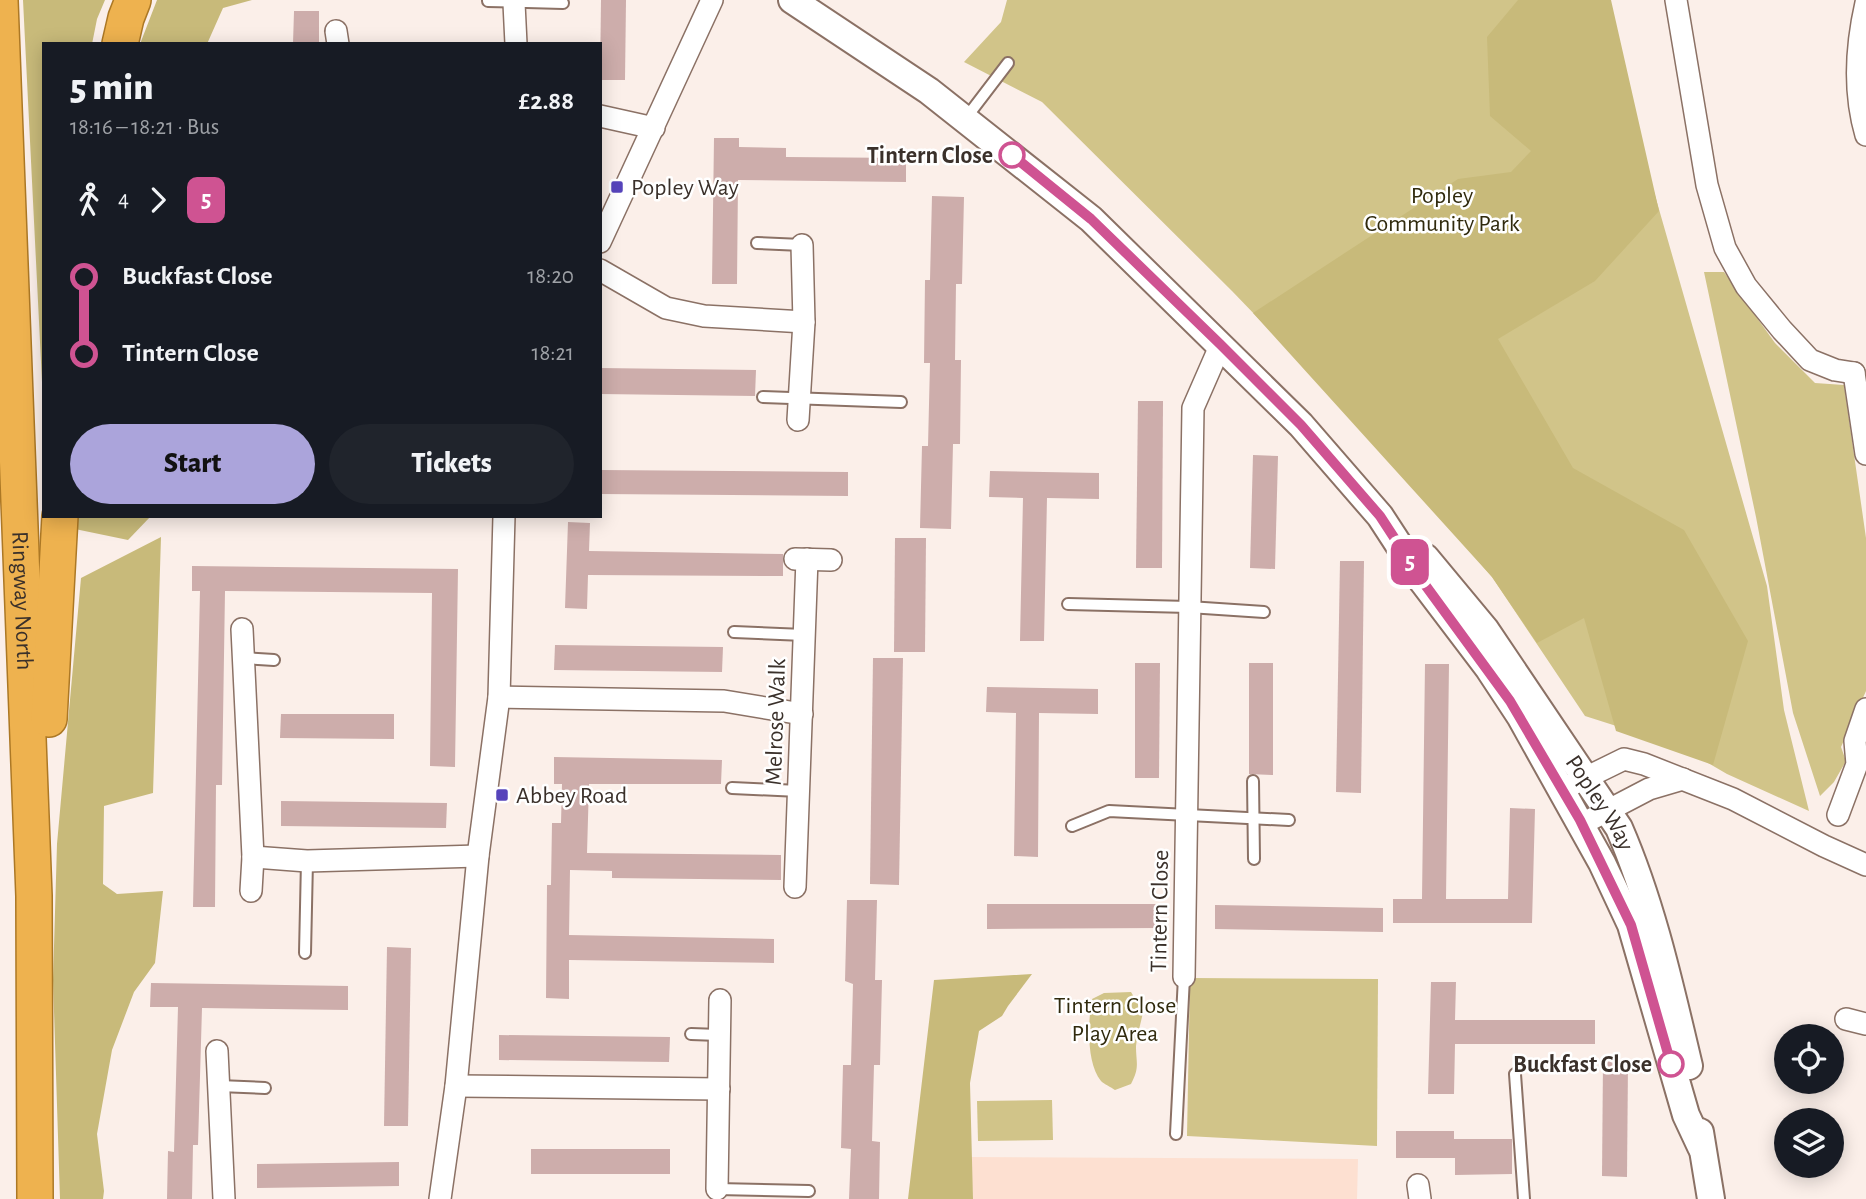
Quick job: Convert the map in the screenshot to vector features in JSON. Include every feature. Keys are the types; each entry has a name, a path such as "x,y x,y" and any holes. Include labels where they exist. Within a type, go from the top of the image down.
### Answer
{"highway":[{"path":"120,42 133,0"},
{"name":"Ringway North","path":"0,1 34,897 35,1199"},
{"path":"34,897 48,732 60,518"}],"street":[{"path":"602,238 712,0"},
{"name":"Popley Way","path":"792,0 966,118 1091,219 1301,425 1380,516 1423,582 1489,669 1514,707 1582,824 1631,925 1686,1115 1701,1147"},
{"path":"1676,0 1707,185 1725,248 1746,286 1810,360 1836,370 1860,369 1866,454"},
{"path":"514,3 516,42"},
{"path":"1866,3 1856,77 1858,109 1866,135"},
{"path":"602,116 654,128"},
{"path":"798,420 804,322 802,245"},
{"path":"602,271 666,309 704,316 804,322"},
{"name":"Tintern Close","path":"1184,977 1193,408 1220,344"},
{"name":"Popley Way","path":"1380,516 1405,536 1428,560 1485,629 1608,810 1629,851 1656,932 1697,1102 1701,1147 1711,1199"},
{"path":"440,1199 456,1086 478,856 499,697 504,518"},
{"name":"Melrose Walk","path":"795,887 804,635 801,559 831,560"},
{"path":"242,629 253,857 251,891"},
{"path":"499,697 724,701 802,713"},
{"path":"1838,815 1857,764 1855,741 1866,709"},
{"path":"1561,790 1624,759 1644,764 1733,799 1866,865"},
{"path":"1582,824 1649,789 1683,779"},
{"path":"253,857 307,861 478,856"},
{"path":"717,1189 720,1000"},
{"path":"218,1051 223,1199"},
{"path":"456,1086 719,1089"}],"lane":[{"path":"488,1 563,3"},
{"path":"966,118 1008,63"},
{"path":"757,243 802,245"},
{"path":"763,397 901,402"},
{"path":"1068,604 1264,612"},
{"path":"734,632 804,635"},
{"path":"244,658 274,660"},
{"path":"1253,781 1254,859"},
{"path":"732,788 799,791"},
{"name":"Tintern Close","path":"1072,826 1110,811 1289,820"},
{"path":"305,953 307,861"},
{"name":"Tintern Close","path":"1176,1134 1184,977"},
{"path":"691,1034 719,1035"},
{"path":"1515,1074 1524,1199"},
{"path":"219,1086 265,1088"},
{"path":"717,1189 810,1191"}],"shaded area":[{"path":"970,1157 1358,1159 1357,1199 973,1199"}],"green space":[{"path":"23,0 105,0 97,19 92,42 42,42 42,382"},
{"path":"157,0 252,0 223,8 208,42 141,42"},
{"name":"Popley Community Park","path":"1007,0 1599,0 1767,586 1784,710 1809,811 1727,774 1679,746 1585,716 1492,577 1364,428 1232,291 1042,102 964,62 1001,22"},
{"path":"1518,0 1611,0 1659,211 1595,281 1498,339 1573,468 1684,530 1748,641 1713,765 1616,731 1584,618 1537,643 1492,577 1253,313 1458,179 1511,172 1531,151 1490,116 1487,37"},
{"path":"1704,272 1724,272 1775,343 1815,383 1844,385 1866,538 1866,691 1841,747 1846,761 1834,782 1820,796 1793,713 1756,517"},
{"path":"76,518 149,518 128,540 75,529"},
{"path":"161,537 153,793 104,806 103,884 117,894 163,891 155,963 134,992 112,1050 97,1134 103,1199 60,1199 53,980 57,844 81,578"},
{"path":"1032,974 1002,1016 979,1031 970,1083 973,1199 908,1199 934,980"},
{"path":"1190,978 1378,979 1377,1146 1187,1136"},
{"name":"Tintern Close Play Area","path":"1131,992 1143,1012 1136,1046 1137,1069 1131,1084 1115,1090 1101,1081 1093,1064 1089,1029 1092,999 1104,993"},
{"path":"1052,1100 1053,1140 978,1141 977,1101"}],"building":[{"path":"601,0 626,0 625,80 602,80"},
{"path":"294,11 319,11 319,42 293,42"},
{"path":"714,138 739,138 739,147 786,148 786,157 906,158 906,182 738,180 737,284 712,284"},
{"path":"932,196 964,197 962,284 956,284 955,360 961,360 960,444 953,444 951,529 920,528 922,446 928,446 930,363 924,363 925,280 930,280"},
{"path":"602,368 756,370 755,396 602,394"},
{"path":"1138,401 1163,401 1162,568 1136,568"},
{"path":"1253,455 1278,456 1275,569 1250,568"},
{"path":"602,470 848,472 848,496 602,494"},
{"path":"990,471 1099,473 1099,499 1047,498 1044,641 1020,641 1023,498 989,497"},
{"path":"568,522 590,523 589,551 783,554 783,576 588,575 587,609 565,608"},
{"path":"895,538 926,538 925,652 894,652"},
{"path":"1340,561 1364,561 1361,793 1336,792"},
{"path":"192,566 458,569 455,767 430,766 432,593 225,591 222,785 216,785 215,907 193,907 200,591 192,591"},
{"path":"555,645 723,647 722,672 554,670"},
{"path":"873,658 903,658 899,885 870,884"},
{"path":"1135,663 1160,663 1159,778 1135,778"},
{"path":"1249,663 1273,663 1273,775 1249,774"},
{"path":"1425,664 1449,664 1446,899 1508,899 1510,808 1535,809 1532,923 1393,923 1393,899 1422,899"},
{"path":"987,687 1098,689 1098,714 1039,713 1038,857 1014,856 1016,713 986,712"},
{"path":"281,714 394,714 394,739 280,738"},
{"path":"554,757 722,760 721,784 589,784 587,853 781,855 781,880 612,878 612,871 570,870 569,935 774,939 774,963 569,960 569,999 546,998 547,885 551,885 552,823 561,823 562,784 554,784"},
{"path":"281,801 447,803 446,828 281,826"},
{"path":"847,900 877,900 875,980 882,980 880,1065 874,1065 872,1141 880,1142 879,1199 849,1199 851,1149 841,1148 843,1065 851,1065 853,984 845,981"},
{"path":"987,904 1159,904 1159,928 987,929"},
{"path":"1215,905 1383,908 1383,932 1215,929"},
{"path":"387,947 411,948 408,1126 384,1126"},
{"path":"1431,982 1456,982 1455,1020 1595,1020 1595,1044 1455,1044 1454,1094 1428,1094"},
{"path":"151,983 348,986 348,1010 202,1008 198,1145 193,1145 192,1199 167,1199 168,1151 174,1152 178,1007 150,1007"},
{"path":"499,1035 670,1037 669,1062 499,1060"},
{"path":"1603,1061 1628,1062 1627,1177 1602,1176"},
{"path":"1396,1131 1454,1131 1454,1139 1512,1139 1512,1174 1455,1175 1455,1158 1396,1158"},
{"path":"531,1149 670,1149 670,1174 531,1174"},
{"path":"399,1162 399,1186 257,1188 257,1164"}],"bus line":[{"name":"5","path":"1012,155 1091,219 1220,344 1301,425 1380,516 1423,582 1489,669 1520,716 1580,820 1631,925 1671,1064"}],"place":[{"name":"Tintern Close","path":"1012,155"},
{"name":"Popley Way","path":"617,187"},
{"name":"Abbey Road","path":"502,795"},
{"name":"Buckfast Close","path":"1671,1064"}]}
